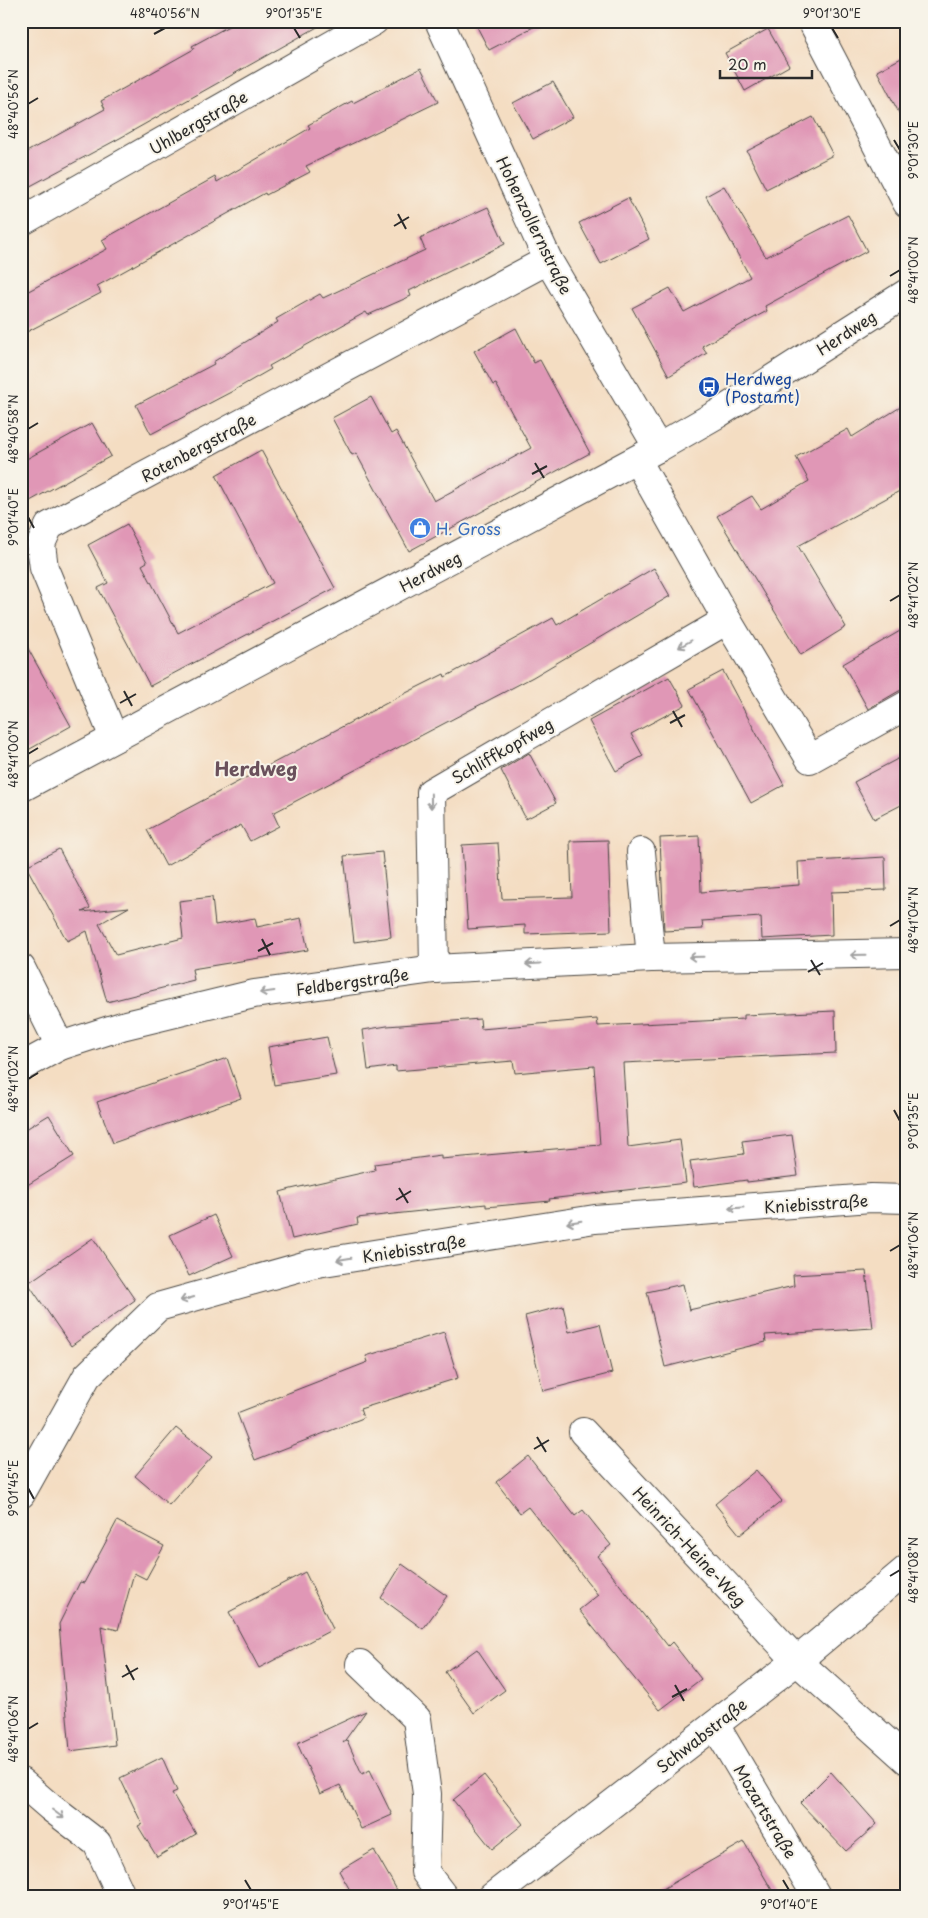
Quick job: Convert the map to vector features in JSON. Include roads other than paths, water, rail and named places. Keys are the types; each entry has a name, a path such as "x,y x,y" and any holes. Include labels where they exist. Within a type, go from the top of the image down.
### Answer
{"street":[{"name":"Uhlbergstraße","path":"21,222 374,21"},
{"name":"Hohenzollernstraße","path":"439,21 548,260 647,454"},
{"path":"812,21 907,203"},
{"name":"Rotenbergstraße","path":"114,738 44,568 41,544 49,526 548,260"},
{"name":"Herdweg","path":"21,788 647,454 720,413 907,293"},
{"path":"647,454 727,620 810,759 907,705"},
{"name":"Schliffkopfweg","path":"434,969 431,792 727,620"},
{"path":"642,852 651,958"},
{"name":"Feldbergstraße","path":"21,1068 60,1046 122,1026 254,994 434,969 651,958 907,954"},
{"path":"21,968 60,1046"},
{"name":"Kniebisstraße","path":"21,1494 86,1376 158,1308 311,1264 595,1219 872,1198 907,1199"},
{"name":"Heinrich-Heine-Weg","path":"583,1432 797,1661 907,1760"},
{"name":"Schwabstraße","path":"492,1897 797,1661 907,1569"},
{"path":"360,1664 417,1719 427,1794 425,1872 444,1897"},
{"name":"Mozartstraße","path":"716,1725 817,1897"},
{"path":"21,1782 97,1843 122,1897"}],"place":[{"name":"Herdweg (Postamt)","path":"709,387"},
{"name":"H. Gross","path":"420,528"}],"district":[{"name":"Herdweg","path":"256,768"}]}
